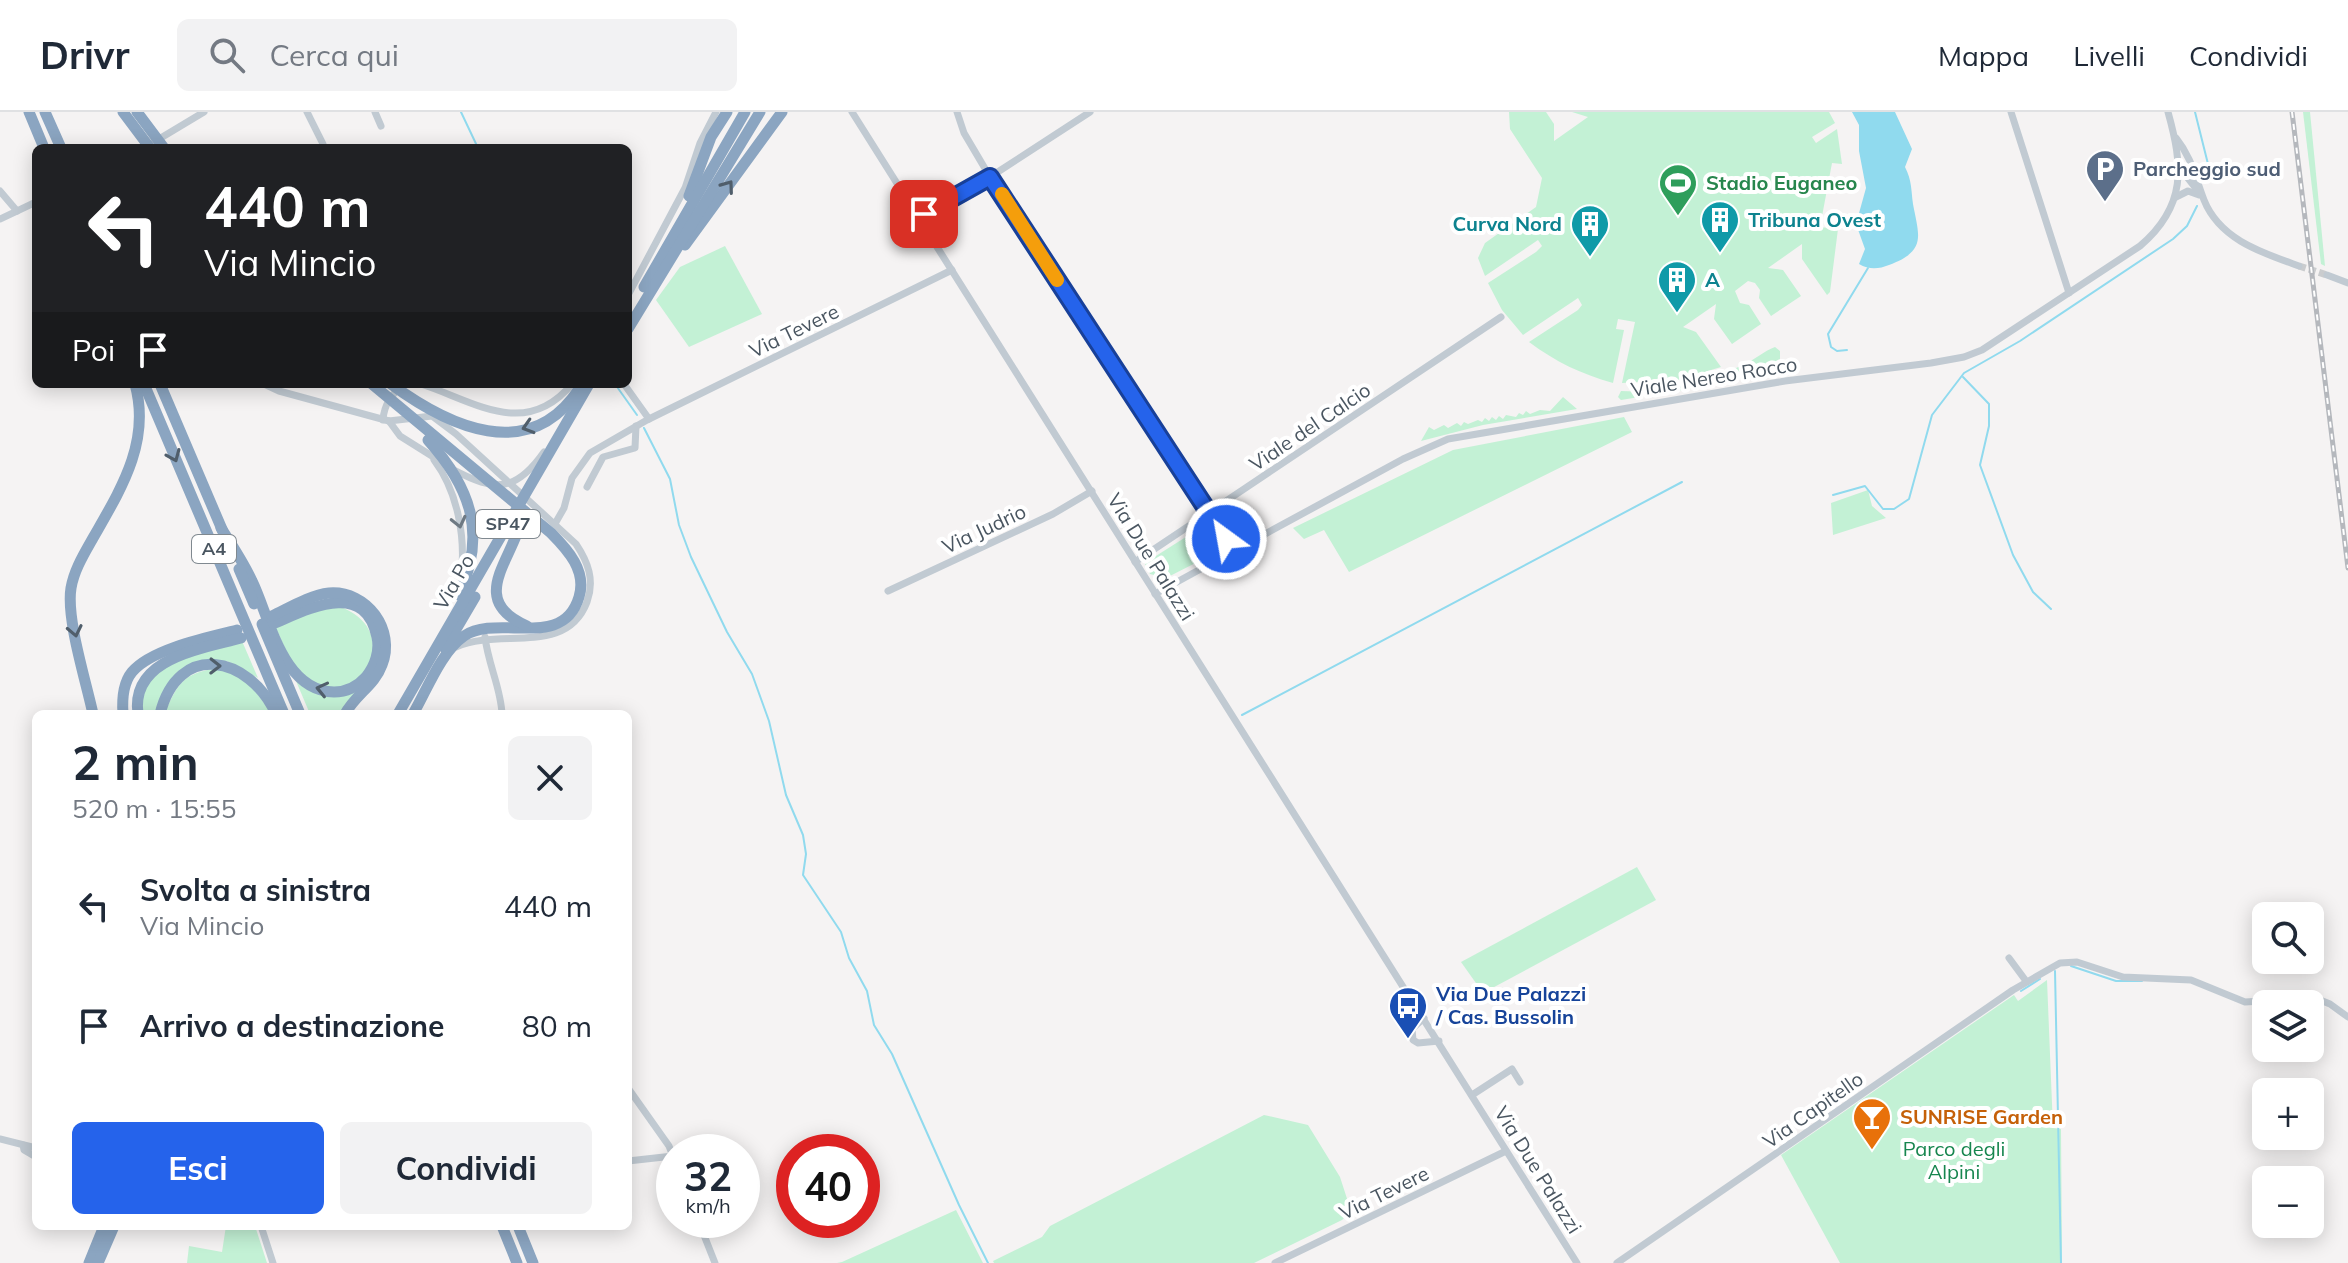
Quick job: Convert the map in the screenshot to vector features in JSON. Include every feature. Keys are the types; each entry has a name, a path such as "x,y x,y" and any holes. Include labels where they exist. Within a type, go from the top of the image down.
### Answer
{"highway":[{"path":"29,112 42,144"},
{"path":"45,112 59,144"},
{"path":"123,112 144,144"},
{"path":"137,112 161,144"},
{"path":"658,262 693,187 711,137 727,112"},
{"path":"632,308 745,112"},
{"path":"632,322 760,112"},
{"path":"649,293 782,112"},
{"path":"92,710 73,621 70,590 83,556 137,453 141,422 136,388"},
{"name":"A4","path":"146,388 282,710"},
{"name":"A4","path":"162,388 298,710"},
{"path":"375,388 441,455 457,477 467,500 473,547 469,570 427,663"},
{"path":"376,388 451,452 538,515 573,558 581,587 575,607 552,626 479,629 461,638 413,710"},
{"path":"389,388 471,465"},
{"path":"397,388 443,417 490,432 516,431 538,425 562,409 579,388"},
{"name":"Via Po","path":"400,710 587,388"},
{"name":"SP47","path":"532,497 595,388"},
{"name":"Via Po","path":"412,710 521,517 520,527 500,565 497,590 500,603 508,614 531,628"},
{"path":"221,528 251,579 284,656 300,678 320,690 341,692 362,682 371,670 376,658 376,634 367,617 353,606 328,601 274,619 332,593 357,599 373,612 384,631 384,661 375,679 348,710"},
{"path":"123,710 126,684 138,666 188,643 239,634 195,649 155,669 140,689 138,710"},
{"path":"161,710 165,696 175,681 189,670 210,664 244,672 261,688 274,710"},
{"path":"89,1263 102,1230"},
{"path":"98,1263 112,1230"},
{"path":"504,1230 517,1263"},
{"path":"520,1230 533,1263"}],"street":[{"path":"153,144 204,112"},
{"path":"307,112 323,144"},
{"path":"375,112 381,126"},
{"path":"632,288 680,198 700,143 716,112"},
{"name":"Via Due Palazzi","path":"852,112 1577,1263"},
{"path":"957,112 964,133 990,177 1226,539 1236,544"},
{"path":"924,214 990,177 1090,112"},
{"path":"2011,112 2069,293"},
{"name":"Viale Nereo Rocco","path":"1155,594 1228,554 1236,544 1254,540 1403,459 1448,439 1785,381 1964,357 1982,350 2152,236 2176,197 2180,168 2168,112"},
{"path":"2175,137 2196,171 2202,198"},
{"path":"2196,171 2188,166 2180,168 2215,219 2239,240 2299,266"},
{"path":"0,191 17,211"},
{"path":"2176,197 2188,191 2202,198"},
{"path":"0,219 32,204"},
{"name":"Via Tevere","path":"556,522 580,465 590,453 649,419 952,270"},
{"path":"2327,275 2348,283"},
{"name":"Viale del Calcio","path":"1135,562 1501,317"},
{"path":"273,388 386,420 432,416 465,443 538,515 556,522 576,544 590,572 591,588 581,615 569,627 555,635 485,637 451,649"},
{"path":"399,388 384,408 386,420 400,436 478,483 511,484 561,433"},
{"path":"431,388 497,413 516,413 537,409 554,401 568,388"},
{"path":"627,388 649,419"},
{"name":"Via Tevere","path":"587,487 603,457 635,448 636,426"},
{"path":"431,455 448,482 463,541 459,595"},
{"name":"Via Judrio","path":"888,591 1053,514 1092,491"},
{"path":"485,637 502,710"},
{"path":"2009,958 2026,981"},
{"name":"Via Capitello","path":"1617,1263 2026,981 2060,963 2077,962 2123,977 2191,980 2226,997 2245,1002 2319,998 2348,1017"},
{"path":"1424,1018 1412,1029 1413,1040 1418,1043 1439,1041"},
{"name":"Via Due Palazzi","path":"1472,1095 1512,1069 1520,1082"},
{"path":"632,1094 659,1134"},
{"path":"0,1139 32,1147"},
{"path":"23,1145 24,1150 32,1155"},
{"name":"Via Tevere","path":"1275,1263 1506,1151"},
{"path":"632,1161 656,1159"},
{"path":"262,1230 273,1263"},
{"path":"705,1238 715,1263"}],"green space":[{"name":"Stadio Euganeo","path":"1509,112 1546,112 1554,124 1554,141 1588,117 1572,112 1829,112 1835,123 1812,137 1816,143 1837,129 1842,164 1832,163 1820,227 1838,229 1830,292 1827,295 1802,259 1802,244 1768,268 1783,270 1801,296 1771,316 1759,298 1760,290 1755,283 1748,281 1735,291 1740,303 1749,305 1761,324 1732,344 1714,319 1716,304 1683,327 1696,332 1721,367 1678,380 1622,383 1635,322 1618,319 1616,329 1624,330 1613,383 1559,361 1529,342 1578,310 1582,305 1578,298 1523,335 1502,310 1488,283 1536,252 1542,246 1538,240 1485,276 1478,258 1485,243 1536,207 1542,178 1510,129"},
{"path":"2303,112 2310,112 2325,266 2321,264"},
{"path":"725,246 762,314 689,347 656,300 680,267"},
{"path":"1775,347 1780,351 1780,376 1763,369 1729,373 1701,387 1621,400 1618,397 1621,391 1653,391 1698,382 1743,365"},
{"path":"1563,397 1577,409 1483,425 1421,441 1429,427 1434,430 1444,425 1448,428 1457,423 1461,426 1464,422 1482,422 1485,418 1489,421 1492,417 1496,420 1499,416 1503,419 1506,415 1516,417 1526,411 1530,414 1540,410 1550,411"},
{"path":"1624,417 1632,432 1349,572 1324,530 1304,539 1293,528 1453,450"},
{"path":"1868,490 1872,506 1886,518 1833,535 1831,503"},
{"path":"1208,523 1220,538 1219,551 1166,578 1150,574 1145,564 1148,561"},
{"path":"335,605 357,616 369,630 373,646 370,662 361,675 348,684 331,687 312,682 299,672 275,626"},
{"path":"242,641 258,678 227,661 194,664 159,710 142,710 142,696 149,682 160,671 192,655"},
{"path":"218,668 248,681 269,710 166,710 183,681 197,673"},
{"path":"296,681 326,696 358,688 344,710 308,710"},
{"path":"1637,867 1656,900 1483,993 1461,962"},
{"name":"Parco degli Alpini","path":"2047,980 2053,1128 2061,1129 2062,1263 1840,1263 1781,1155 2014,995 2018,1001"},
{"path":"1264,1115 1308,1125 1340,1177 1351,1211 1342,1220 1254,1263 994,1263 1042,1237 1050,1226"},
{"path":"956,1210 983,1263 837,1263 842,1262"},
{"path":"225,1230 256,1230 267,1263 187,1263 189,1246 222,1252"}],"water":[{"path":"1852,112 1895,112 1912,149 1905,167 1911,185 1918,241 1910,254 1882,267 1870,268 1859,264 1865,249 1856,224 1866,188 1859,151 1859,125"}],"waterway":[{"path":"461,112 476,144"},
{"path":"2195,112 2212,180"},
{"path":"1833,495 1865,486 1883,509 1894,509 1909,499 1932,415 1964,373 2020,341 2173,239 2187,226 2197,206"},
{"path":"1847,350 1837,351 1831,347 1828,334 1868,268"},
{"path":"1963,377 1989,404 1989,426 1980,465 2013,555 2033,592 2051,609"},
{"path":"618,388 637,415"},
{"path":"644,428 670,479 679,525 691,557 727,632 752,674 769,721 786,795 803,835 806,854 803,875 841,932 849,958 867,991 874,1025 892,1054 988,1263"},
{"path":"1242,715 1682,482"},
{"path":"2071,966 2116,981 2142,981"},
{"path":"2055,971 2061,1263"},
{"path":"2021,991 2040,979"}],"tunnel":[{"path":"2299,266 2327,275"}],"railway":[{"path":"2292,112 2348,568"}],"slow traffic":[{"path":"1002,194 1057,280"}],"place":[{"name":"Parcheggio sud","path":"2105,203"},
{"name":"Stadio Euganeo","path":"1678,217"},
{"name":"Tribuna Ovest","path":"1720,254"},
{"name":"Curva Nord","path":"1590,258"},
{"name":"A","path":"1677,314"},
{"name":"Via Due Palazzi / Cas. Bussolin","path":"1408,1040"},
{"name":"SUNRISE Garden","path":"1872,1151"}],"route":[{"path":"924,214 990,177 1226,539"}]}
